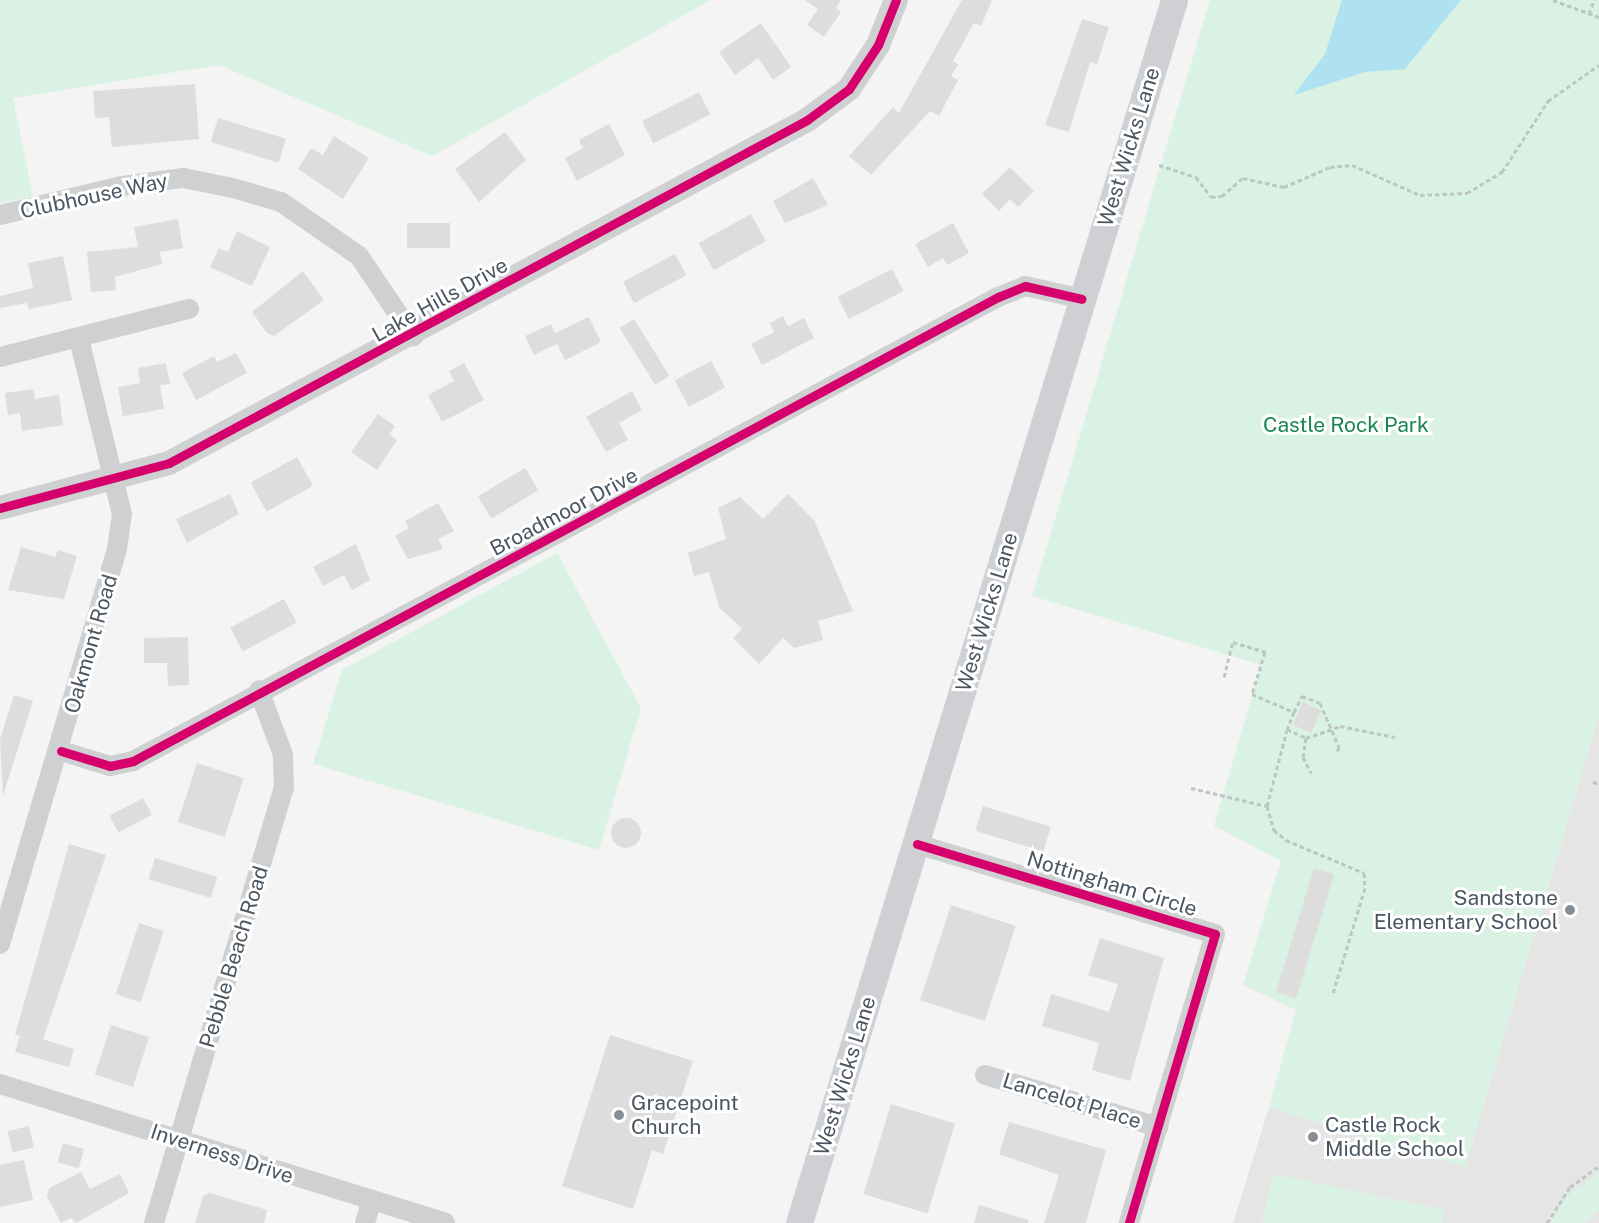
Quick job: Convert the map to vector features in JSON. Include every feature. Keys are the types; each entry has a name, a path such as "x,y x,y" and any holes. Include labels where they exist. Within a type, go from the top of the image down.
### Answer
{"main road":[{"name":"West Wicks Lane","path":"799,1223 1174,0"}],"street":[{"name":"Lake Hills Drive","path":"0,508 169,463 413,336 829,106 865,67 896,0"},
{"name":"Clubhouse Way","path":"0,215 122,186 183,178 232,188 281,202 359,256 413,336"},
{"name":"Broadmoor Drive","path":"61,751 110,766 133,761 259,690 309,671 998,297 1025,286 1082,299"},
{"path":"0,357 79,339 189,309"},
{"name":"Oakmont Road","path":"0,944 61,751 117,549 122,514 111,479 79,339"},
{"name":"Pebble Beach Road","path":"154,1223 284,788 283,755 259,690"},
{"name":"Nottingham Circle","path":"917,844 1215,934 1129,1223"},
{"name":"Lancelot Place","path":"985,1075 1158,1127"},
{"name":"Inverness Drive","path":"0,1084 179,1139 371,1202 445,1223"},
{"path":"365,1223 371,1202"}],"path":[{"path":"1553,0 1599,17"},
{"path":"1589,14 1594,0"},
{"path":"1160,165 1196,177 1211,197 1222,196 1243,178 1284,187 1330,166 1352,165 1420,195 1467,193 1502,172 1548,101 1599,64"},
{"path":"1224,677 1233,642 1265,651 1252,694 1294,712"},
{"path":"1333,993 1365,888 1364,873 1286,840 1270,824 1267,806 1287,729 1302,696 1323,706 1332,728 1336,754"},
{"path":"1287,729 1306,738 1332,728 1395,737"},
{"path":"1306,738 1302,757 1311,773"},
{"path":"1593,782 1599,784"},
{"path":"1191,788 1267,806"},
{"path":"1547,1223 1570,1187 1599,1166"}],"shaded area":[{"path":"1599,715 1599,1223 1233,1223 1269,1107 1465,1167"}],"green space":[{"path":"0,0 711,0 432,156 219,65 13,98 33,196 0,203"},
{"name":"Castle Rock Park","path":"1210,0 1599,0 1599,715 1465,1167 1269,1107 1296,1010 1243,985 1281,861 1214,826 1261,665 1032,596"},
{"path":"557,553 641,708 599,850 313,764 342,670"},
{"path":"1599,1172 1599,1209 1586,1223 1551,1223 1564,1198"},
{"path":"1273,1174 1445,1210 1441,1223 1262,1223"}],"water":[{"path":"1342,0 1461,0 1405,69 1365,72 1294,95 1325,54"}],"building":[{"path":"805,0 841,0 836,8 841,12 824,37 807,25 818,9"},
{"path":"962,0 992,0 981,26 974,23 953,61 958,64 951,76 958,80 939,116 930,111 871,175 849,156 893,107 899,113"},
{"path":"1082,19 1109,27 1097,64 1090,62 1069,132 1045,125"},
{"path":"761,23 791,67 773,80 758,58 735,75 719,52"},
{"path":"195,84 199,139 112,147 109,117 95,118 93,91"},
{"path":"699,92 710,114 653,143 642,121"},
{"path":"218,118 286,139 279,163 211,142"},
{"path":"609,124 625,155 577,181 565,158 583,148 579,140"},
{"path":"505,132 526,160 479,202 455,169"},
{"path":"334,136 369,158 343,199 298,169 311,148 323,155"},
{"path":"1010,167 1034,191 1018,207 1010,199 999,211 982,194"},
{"path":"813,178 828,205 785,223 773,201"},
{"path":"751,214 766,241 714,270 699,243"},
{"path":"178,219 183,248 160,252 162,264 115,277 116,290 91,292 87,252 138,247 134,227"},
{"path":"407,223 450,223 450,248 407,248"},
{"path":"953,223 969,253 947,265 943,258 928,267 915,244"},
{"path":"237,231 270,247 252,286 210,267 219,248 228,252"},
{"path":"675,254 686,275 634,303 623,282"},
{"path":"63,256 72,300 29,309 27,303 0,308 0,296 33,288 28,263"},
{"path":"892,269 903,291 849,319 838,297"},
{"path":"303,271 324,300 274,336 266,332 252,312"},
{"path":"783,316 788,326 804,318 814,338 762,365 751,344 774,332 770,323"},
{"path":"589,317 601,342 565,360 557,344 534,355 525,336 551,324 555,333"},
{"path":"634,319 670,376 655,385 620,328"},
{"path":"236,353 247,373 196,400 182,373 214,356 217,362"},
{"path":"711,361 725,387 689,407 675,380"},
{"path":"166,363 170,384 160,385 164,409 123,416 118,387 140,383 138,368"},
{"path":"464,363 484,400 442,422 428,395 454,381 449,371"},
{"path":"33,389 35,399 59,395 63,425 22,431 20,413 8,415 5,393"},
{"path":"632,391 642,410 619,423 628,440 606,452 586,417"},
{"path":"378,414 395,426 389,434 397,440 377,470 351,452"},
{"path":"297,457 313,486 267,512 251,483"},
{"path":"525,468 538,490 491,519 478,496"},
{"path":"230,494 239,514 187,543 176,519"},
{"path":"788,494 814,520 853,611 818,621 823,640 794,648 783,638 759,664 733,638 742,629 719,607 709,572 694,576 688,553 726,539 718,508 740,497 763,519"},
{"path":"438,503 454,531 438,539 443,549 408,559 395,536 409,528 405,521"},
{"path":"356,544 370,580 352,590 344,575 323,586 313,567"},
{"path":"21,547 55,557 58,550 77,556 64,599 8,590"},
{"path":"284,599 297,623 243,651 230,628"},
{"path":"188,637 189,685 168,686 167,663 144,663 144,638"},
{"path":"14,695 33,701 3,796 0,739"},
{"path":"1303,702 1321,710 1311,733 1293,725"},
{"path":"197,763 244,778 224,837 178,822"},
{"path":"143,798 152,815 118,833 109,816"},
{"path":"983,806 1051,827 1043,852 975,831"},
{"path":"626,818 632,819 640,827 640,839 632,847 626,848 620,847 612,839 611,833 612,827 620,819"},
{"path":"69,844 106,855 43,1039 74,1049 69,1067 15,1052 20,1036 15,1035"},
{"path":"155,858 217,877 211,898 149,879"},
{"path":"1314,868 1334,874 1296,998 1276,992"},
{"path":"951,905 1016,926 985,1021 920,1000"},
{"path":"139,923 164,931 141,1002 116,994"},
{"path":"1100,938 1164,958 1130,1081 1092,1070 1099,1043 1042,1026 1051,994 1109,1012 1118,984 1088,975"},
{"path":"111,1025 149,1037 133,1087 95,1074"},
{"path":"610,1035 693,1061 663,1154 652,1150 633,1209 562,1186"},
{"path":"891,1104 955,1124 928,1213 864,1194"},
{"path":"1009,1122 1106,1150 1086,1223 1044,1223 1059,1175 999,1154"},
{"path":"29,1126 34,1147 13,1152 8,1131"},
{"path":"63,1143 84,1149 79,1168 57,1162"},
{"path":"24,1160 33,1200 0,1207 0,1165"},
{"path":"81,1172 90,1189 120,1174 129,1193 76,1223 71,1218 61,1223 47,1196 49,1188"},
{"path":"210,1193 267,1210 264,1223 195,1223 203,1196"},
{"path":"979,1205 1028,1220 1028,1223 974,1223"}],"cycle path":[{"path":"0,508 169,463 807,120 849,89 878,45 896,0"},
{"path":"61,751 110,766 133,761 998,297 1025,286 1082,299"},
{"path":"917,844 1215,934 1129,1223"}],"place":[{"name":"Sandstone Elementary School","path":"1570,910"},
{"name":"Gracepoint Church","path":"619,1115"},
{"name":"Castle Rock Middle School","path":"1313,1137"}]}
